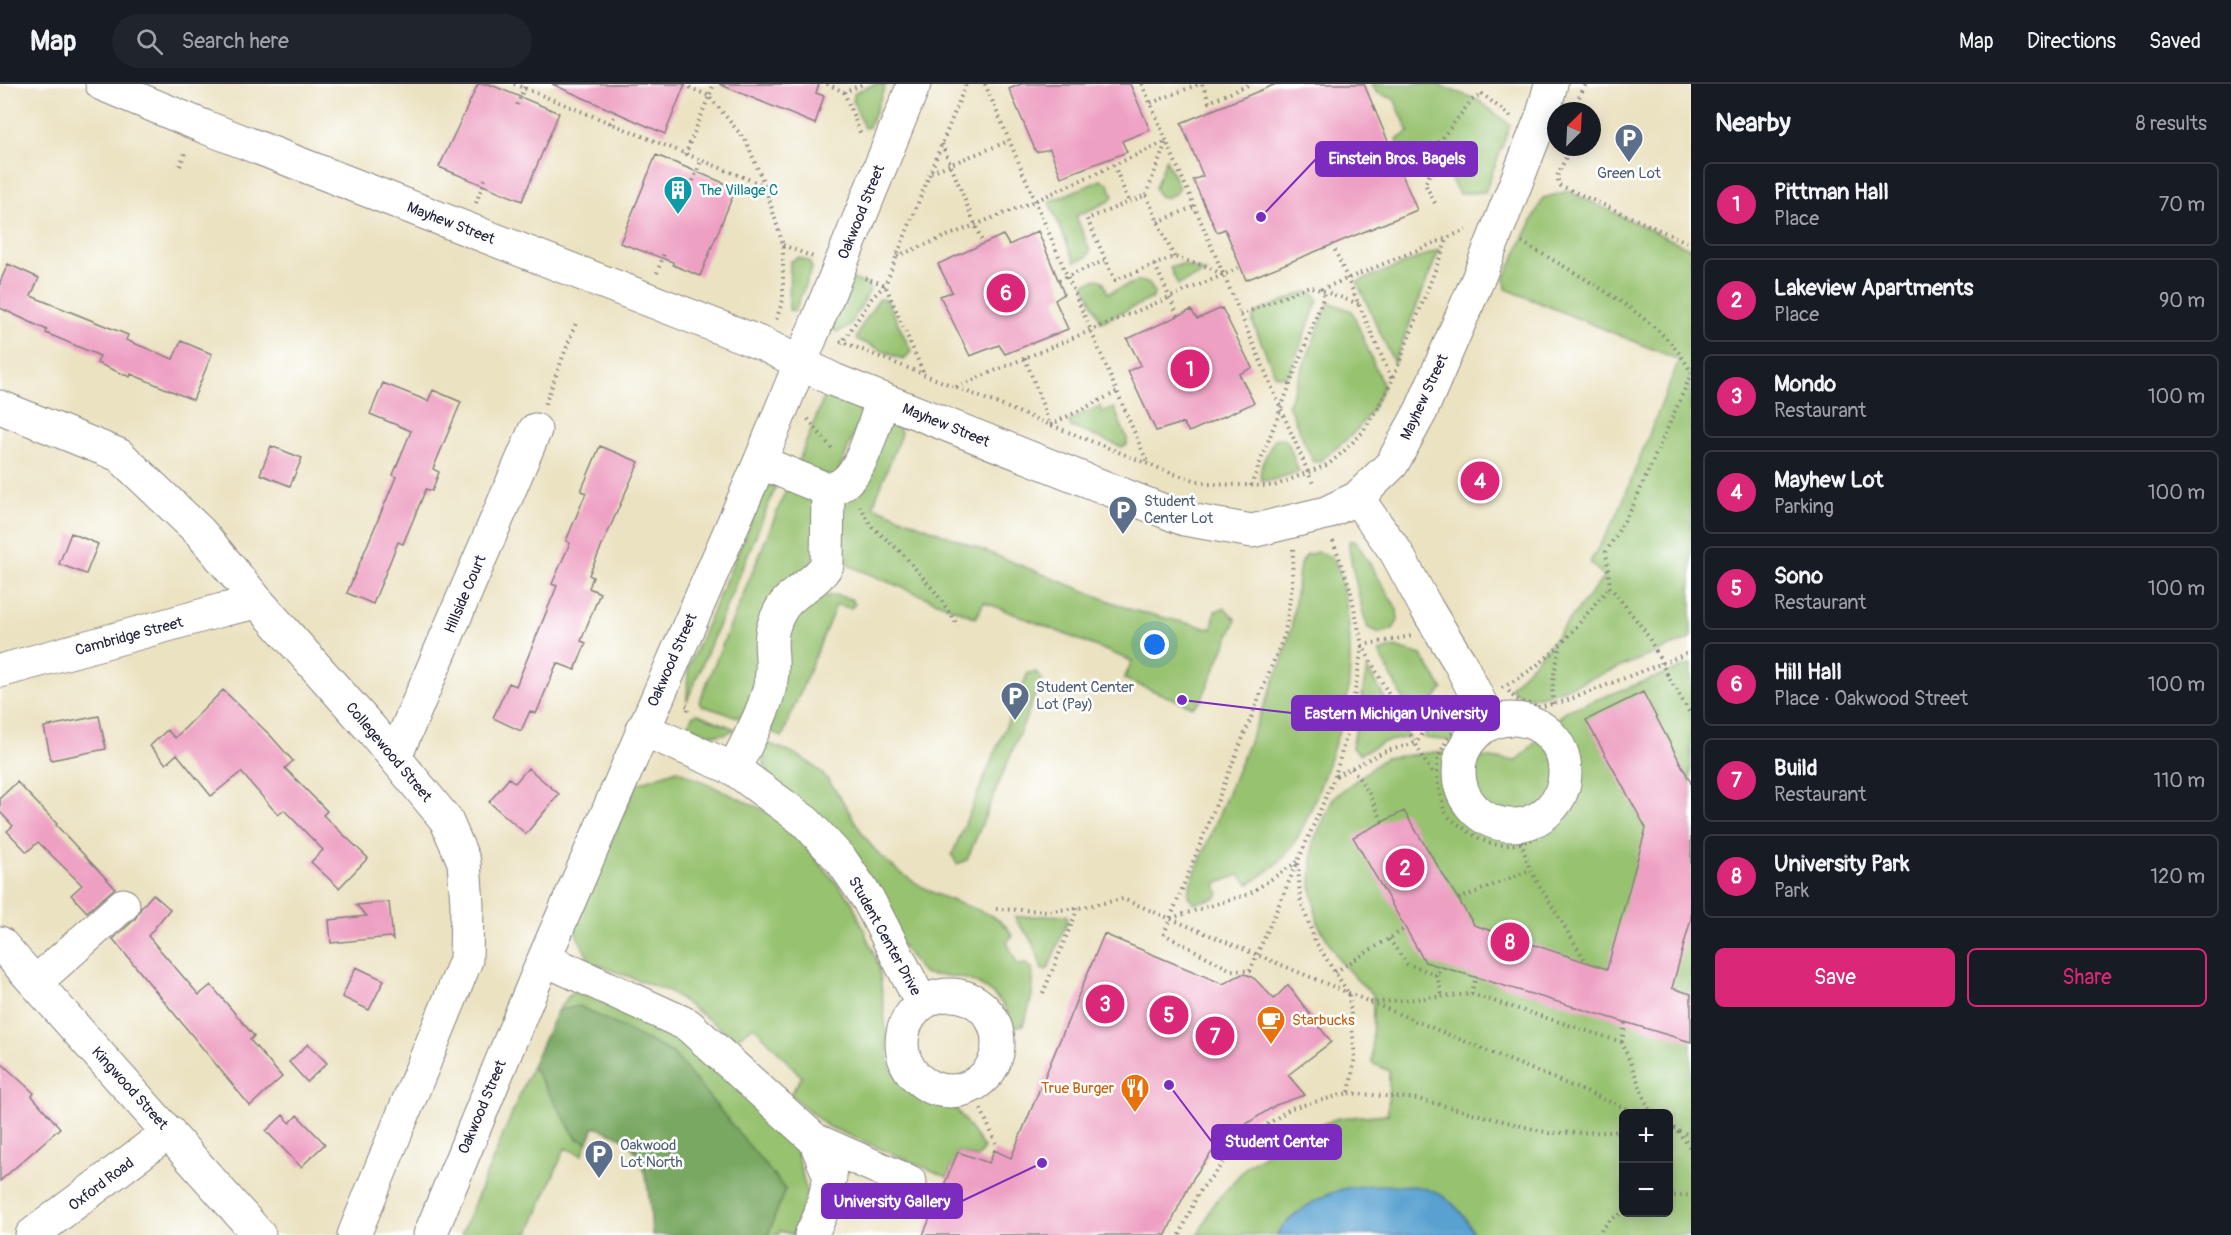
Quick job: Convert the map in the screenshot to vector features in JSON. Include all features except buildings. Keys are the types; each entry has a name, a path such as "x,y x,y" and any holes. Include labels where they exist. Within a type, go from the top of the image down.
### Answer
{"street":[{"name":"Mayhew Street","path":"102,84 163,96 765,345 834,380 1185,519 1252,531 1326,513 1357,498 1392,464 1421,411 1487,257 1543,114 1551,84"},
{"name":"Oakwood Street","path":"430,1235 543,959 760,462 914,84"},
{"path":"760,462 828,490 837,488 845,483 855,470 883,399"},
{"name":"Collegewood Street","path":"0,407 119,455 200,532 258,602 395,757 446,820 464,862 467,905 466,960 354,1235"},
{"name":"Hillside Court","path":"395,757 535,430"},
{"path":"734,769 769,693 772,669 770,646 774,622 786,602 822,572 827,559 828,490"},
{"path":"1357,498 1396,552 1460,663 1475,722"},
{"name":"Cambridge Street","path":"0,671 258,602"},
{"name":"Student Center Drive","path":"642,729 734,769 806,822 842,861 868,899 922,1004"},
{"path":"36,982 123,905"},
{"name":"Kingwood Street","path":"0,942 259,1235"},
{"path":"543,959 688,1025 815,1140 910,1182"},
{"name":"Oxford Road","path":"32,1235 169,1132"},
{"path":"811,1235 820,1216 830,1178 815,1140"}],"path":[{"path":"514,84 525,86 611,124 765,186"},
{"path":"685,154 714,84"},
{"path":"827,84 844,92 863,139"},
{"path":"844,92 863,84"},
{"path":"966,84 885,285 872,298 842,342 1171,473 1208,484 1274,486 1329,464 1362,433 1378,408 1392,381 1448,237"},
{"path":"985,84 1148,464"},
{"path":"1142,84 1326,513 1329,529 1350,588 1362,645 1427,765 1435,775 1446,814 1478,839 1504,845 1521,842 1542,834 1562,817 1576,789 1577,762 1563,732 1538,707 1515,700 1505,686 1528,673 1562,644 1594,603 1610,587"},
{"path":"1150,103 1197,84 1209,102 1251,84"},
{"path":"684,85 710,96 746,141 765,186 783,245 783,300 775,325"},
{"path":"517,105 525,86"},
{"path":"1435,203 1425,184 1434,165 1436,146 1471,101 1481,93 1518,122"},
{"path":"611,124 616,112"},
{"path":"930,173 1009,141"},
{"path":"897,256 1035,201 1167,141"},
{"path":"1167,141 1146,195 1174,257"},
{"path":"942,144 983,244"},
{"path":"1567,156 1557,176 1559,185 1691,244"},
{"path":"693,181 701,161"},
{"path":"1114,165 1129,202"},
{"path":"473,210 486,176"},
{"path":"1146,195 1087,219 1115,280 1174,257 1208,267 1223,275"},
{"path":"1158,222 1194,207"},
{"path":"1322,289 1474,227"},
{"path":"1516,238 1634,312 1669,340 1691,374 1632,508 1606,552 1610,587 1645,631 1667,675 1691,715"},
{"path":"783,245 820,260"},
{"path":"1335,250 1392,381"},
{"path":"655,280 665,251"},
{"path":"1059,280 1106,260"},
{"path":"1155,265 1178,316"},
{"path":"955,387 1241,267"},
{"path":"864,278 885,285 924,375"},
{"path":"1240,315 1309,285 1359,304"},
{"path":"1251,486 1324,297 1322,289"},
{"path":"535,430 577,320"},
{"path":"1025,358 1050,425"},
{"path":"1050,425 1118,392"},
{"path":"809,420 834,451"},
{"path":"859,505 872,526 902,553 937,594 958,626"},
{"path":"1302,545 1293,548 1292,585 1285,633 1164,934 1231,970 1250,971 1335,776 1350,722 1362,645"},
{"path":"1362,645 1420,634"},
{"path":"1552,704 1554,668 1562,644"},
{"path":"1538,707 1566,701 1691,652"},
{"path":"1335,776 1383,752 1416,743 1448,698"},
{"path":"686,714 690,707"},
{"path":"1435,775 1443,745 1475,722"},
{"path":"1352,768 1367,790 1383,822"},
{"path":"1521,842 1530,870 1586,962"},
{"path":"1170,918 1249,894 1298,861"},
{"path":"1298,861 1300,899 1315,941 1349,994 1355,1057 1349,1093"},
{"path":"1459,899 1530,870"},
{"path":"996,909 1078,908 1123,899 1629,1109"},
{"path":"1043,993 1078,908"},
{"path":"1335,972 1406,928"},
{"path":"1389,939 1407,964 1437,975"},
{"path":"1441,967 1437,975 1442,995"},
{"path":"1471,994 1476,977"},
{"path":"1369,1003 1471,994 1622,1042"},
{"path":"1625,1023 1622,1042 1649,1109"},
{"path":"1180,1235 1198,1193 1238,1145 1291,1108 1349,1093 1418,1099 1549,1133 1619,1130"},
{"path":"981,1109 996,1143"},
{"path":"1673,1128 1691,1136"},
{"path":"1677,1130 1691,1149"},
{"path":"1673,1196 1691,1195"},
{"path":"1597,1235 1619,1215"}],"green space":[{"path":"875,84 886,84 869,127 864,128 853,101 855,92"},
{"path":"1371,84 1435,84 1478,100 1510,125 1485,192 1459,194 1447,173 1430,180 1421,158 1404,163 1396,140 1409,132 1394,99 1377,93"},
{"path":"1166,159 1179,188 1175,194 1165,198 1159,196 1155,188"},
{"path":"1101,180 1108,183 1113,195 1110,201 1076,216 1090,251 1087,257 1075,262 1049,202"},
{"path":"1568,191 1691,249 1691,639 1559,691 1535,697 1519,695 1510,688 1545,650 1604,577 1590,562 1617,515 1679,360 1506,289 1505,277 1543,198"},
{"path":"1439,250 1394,363 1357,282"},
{"path":"798,257 809,261 812,268 795,311 789,310 790,262"},
{"path":"1182,264 1206,272 1178,285 1170,268"},
{"path":"853,279 867,284 870,290 849,327 838,332 831,329"},
{"path":"1097,279 1103,281 1108,293 1138,281 1149,283 1154,292 1153,298 1101,322 1084,284"},
{"path":"1305,292 1314,293 1318,300 1290,372 1285,377 1275,375 1253,323 1253,317 1258,312"},
{"path":"879,299 887,300 911,351 904,360 856,339"},
{"path":"1329,302 1352,311 1383,386 1372,409 1358,428 1320,461 1313,462 1288,404"},
{"path":"825,395 856,406 863,413 836,477 796,467"},
{"path":"1100,406 1103,412 1114,408 1127,439 1127,445 1122,447 1071,427 1069,422 1074,418"},
{"path":"893,420 899,424 901,434 873,506 1132,610 1212,629 1215,611 1225,608 1236,620 1201,701 1193,707 1124,679 1132,661 984,602 976,618 852,567 840,557 838,503"},
{"path":"1282,438 1288,442 1299,472 1269,481 1261,480 1261,470 1267,453 1275,439"},
{"path":"778,482 687,701 688,668 766,487"},
{"path":"788,485 816,501 820,544 759,668 744,719 703,706 699,702"},
{"path":"1349,541 1356,541 1397,609 1398,621 1392,630 1380,633 1368,628 1353,570"},
{"path":"1317,552 1330,556 1336,564 1346,603 1349,634 1350,666 1345,712 1326,771 1301,832 1285,856 1249,884 1239,875 1216,884 1219,894 1216,898 1194,903 1188,896 1190,885 1281,664 1291,630 1300,564 1307,555"},
{"path":"835,595 851,599 855,604 851,608 836,605 782,737 770,731 790,620 804,604"},
{"path":"1395,647 1421,655 1443,689 1419,717 1410,713 1379,652"},
{"path":"1691,664 1691,1235 1198,1235 1213,1205 1248,1165 1297,1134 1338,1118 1388,1114 1389,1071 1372,1063 1373,994 1339,960 1318,924 1311,886 1313,842 1334,797 1385,758 1435,752 1517,761 1566,711"},
{"path":"1367,669 1409,737 1384,742 1360,754 1352,748"},
{"path":"1036,672 1042,679 967,860 957,864 952,855 1028,673"},
{"path":"1452,704 1472,732 1464,742 1424,738 1426,728"},
{"path":"698,714 735,729 717,735 700,731 688,725 693,715"},
{"path":"764,743 794,754 821,773 875,850 897,870 929,891 991,916 1008,928 1012,936 1007,942 1018,965 1026,964 1032,968 1032,997 1023,1025 1012,1027 1002,1003 978,984 963,978 923,973 770,776 763,762"},
{"path":"677,770 779,817 851,900 879,966 890,1067 908,1090 934,1101 952,1103 984,1148 977,1158 958,1152 947,1177 827,1126 790,1094 802,1077 754,1026 736,1039 670,992 590,962 574,929 636,784"},
{"path":"1067,915 1068,919 1048,969 1042,970 1034,945 1015,917"},
{"path":"574,990 664,1027 724,1068 795,1147 807,1193 794,1235 780,1231 778,1235 768,1235 785,1189 557,1011"},
{"path":"579,1006 673,1053 785,1189 768,1235 652,1235 647,1181 643,1167 630,1145 620,1137 594,1127 588,1142 577,1139 532,1066 557,1011"},
{"path":"532,1066 577,1138 588,1142 582,1155 565,1148 528,1235 461,1235"}],"water":[{"path":"1372,1185 1413,1186 1437,1193 1453,1204 1465,1218 1474,1235 1276,1235 1297,1213 1324,1196 1346,1188"}],"place":[{"name":"Green Lot","path":"1629,164"},
{"name":"The Village C","path":"678,216"},
{"name":"Einstein Bros. Bagels","path":"1261,217"},
{"name":"Hill Hall","path":"1006,293"},
{"name":"Pittman Hall","path":"1190,369"},
{"name":"Mayhew Lot","path":"1480,481"},
{"name":"Student Center Lot","path":"1123,536"},
{"name":"Eastern Michigan University","path":"1182,700"},
{"name":"Student Center Lot (Pay)","path":"1015,722"},
{"name":"Lakeview Apartments","path":"1405,868"},
{"name":"University Park","path":"1510,942"},
{"name":"Mondo","path":"1105,1004"},
{"name":"Sono","path":"1169,1015"},
{"name":"Build","path":"1215,1036"},
{"name":"Starbucks","path":"1271,1046"},
{"name":"Student Center","path":"1169,1085"},
{"name":"True Burger","path":"1135,1114"},
{"name":"University Gallery","path":"1042,1163"},
{"name":"Oakwood Lot North","path":"599,1180"}]}
